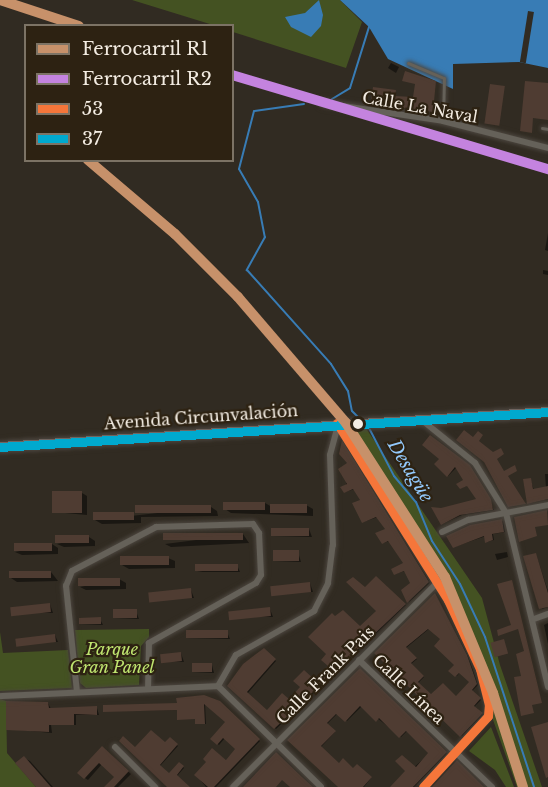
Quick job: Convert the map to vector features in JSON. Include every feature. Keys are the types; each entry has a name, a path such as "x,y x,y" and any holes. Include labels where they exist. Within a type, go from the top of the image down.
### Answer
{"highway":[{"name":"Avenida Circunvalación","path":"0,447 548,412"}],"street":[{"name":"Calle La Naval","path":"323,103 443,121 548,148"},
{"path":"422,421 475,463 506,513 534,619 548,687"},
{"path":"338,424 437,583 480,669 488,716 423,787"},
{"path":"218,686 236,655 314,611 328,583 333,545 330,455 338,424"},
{"path":"442,532 468,520 548,505"},
{"path":"76,692 66,586 72,571 156,527 253,524 259,533 261,575 256,583 149,643 148,689"},
{"name":"Calle Frank Pais","path":"233,787 437,583"},
{"path":"534,619 548,614"},
{"name":"Calle Línea","path":"359,660 492,787"},
{"path":"0,696 218,686 321,787"},
{"path":"115,747 155,787"}],"lane":[{"path":"408,63 444,78 443,121"},
{"path":"542,128 548,129"}],"green space":[{"path":"132,0 340,0 362,22 346,68 234,32 234,24 210,24"},
{"path":"343,427 365,427 482,598 500,665 542,787 517,787 492,717 492,699 450,597"},
{"name":"Parque Gran Panel","path":"149,629 149,637 141,646 139,685 86,688 80,683 75,630"},
{"path":"0,632 3,653 68,650 72,688 0,691"},
{"path":"0,699 6,701 7,753 36,787 0,787"},
{"path":"491,727 514,787 506,787 495,770 469,751"}],"water":[{"path":"319,0 323,15 321,26 311,37 291,27 285,17 305,13"},
{"path":"340,0 548,0 548,68 519,62 453,64 453,89 388,59 369,27"}],"pier":[{"path":"528,11 534,12 526,63 520,62"}],"building":[{"path":"405,71 436,81 433,112 386,106 386,102 371,100 373,87 396,90 395,96 413,97 415,84 402,81"},
{"path":"525,81 548,83 548,120 533,118 532,133 520,131"},
{"path":"490,84 505,86 499,126 484,124"},
{"path":"464,430 473,437 478,431 483,435 479,441 493,452 501,448 504,454 497,459 504,471 515,465 517,471 508,476 526,504 508,507 484,462 456,440"},
{"path":"430,435 470,465 491,499 493,510 460,515 441,525 431,507 441,508 476,499 467,486 460,489 456,484 463,480 455,467 447,477 434,464 439,459 422,445"},
{"path":"342,440 429,582 407,603 401,590 410,583 404,571 394,575 391,569 403,563 388,541 382,544 375,533 385,529 376,517 362,523 352,503 360,500 353,489 344,493 340,487 347,484 338,469 347,463 339,454"},
{"path":"531,478 533,489 548,486 548,499 527,504 523,479"},
{"path":"52,491 82,491 82,513 52,513"},
{"path":"223,502 265,502 265,510 223,510"},
{"path":"270,504 307,504 307,513 270,513"},
{"path":"135,505 211,505 211,513 135,513"},
{"path":"547,510 548,525 535,527 537,536 519,542 514,517"},
{"path":"93,512 134,512 134,520 93,520"},
{"path":"502,519 504,532 492,534 493,540 485,543 484,536 453,548 446,536 470,525"},
{"path":"271,528 309,528 309,536 271,536"},
{"path":"163,533 243,533 243,540 163,540"},
{"path":"55,535 89,535 89,543 55,543"},
{"path":"14,543 52,543 52,551 14,551"},
{"path":"273,550 299,550 299,561 273,561"},
{"path":"536,553 548,593 548,607 539,609 523,556"},
{"path":"120,556 169,556 169,565 120,565"},
{"path":"195,564 238,564 238,571 195,571"},
{"path":"9,571 51,571 51,578 9,578"},
{"path":"376,576 406,604 274,729 227,686 243,664 264,648 276,659 247,692 267,710 282,693 289,699 300,687 293,681 304,670 315,680 328,666 321,660 326,654 308,637 332,613 335,616 343,610 360,626 376,611 346,582 353,577 365,587"},
{"path":"78,578 120,578 120,586 78,586"},
{"path":"512,580 542,703 532,705 534,713 521,716 514,677 521,676 516,654 524,651 518,629 498,636 497,630 511,625 497,584"},
{"path":"310,582 311,592 271,596 270,586"},
{"path":"191,588 192,598 149,602 148,592"},
{"path":"435,593 467,655 477,684 472,690 481,698 474,706 483,713 460,737 374,653","holes":["428,629 440,639 434,646 454,665 448,671 455,677 459,673 469,682 456,696 443,683 431,694 418,682 424,676 411,663 417,658 406,647"]},
{"path":"50,603 51,612 11,616 10,607"},
{"path":"270,607 271,616 229,620 228,611"},
{"path":"113,609 137,609 137,618 113,618"},
{"path":"101,617 101,624 79,624 79,618"},
{"path":"186,630 228,630 228,638 186,638"},
{"path":"55,634 56,642 16,647 15,639"},
{"path":"504,639 508,653 495,657 491,643"},
{"path":"181,652 182,661 161,663 160,654"},
{"path":"192,663 212,663 212,672 192,672"},
{"path":"360,668 447,752 413,787 390,787 405,771 395,761 402,755 416,767 428,753 406,731 399,738 379,718 376,722 360,706 345,722 336,714 327,723 336,731 321,746 339,763 343,758 353,768 357,764 372,777 363,787 338,787 287,740"},
{"path":"204,695 220,701 260,739 214,787 208,787 194,775 206,762 203,759 212,748 226,760 235,749 223,738 217,745 210,739 225,722 204,704 205,724 195,724 195,719 177,720 177,710 103,712 103,705 177,703 176,698"},
{"path":"6,701 48,702 49,708 97,706 97,715 74,714 74,725 49,725 49,732 6,730"},
{"path":"548,722 548,777 546,778 531,727"},
{"path":"151,730 165,742 170,737 178,744 160,765 169,773 179,762 184,766 177,775 190,787 167,787 119,741 123,736 135,747"},
{"path":"102,746 129,771 114,787 104,787 114,777 99,763 84,779 77,773"},
{"path":"276,752 313,787 290,787 282,780 276,787 243,787"},
{"path":"24,756 51,787 36,787 15,763"},
{"path":"457,760 484,787 432,787"}],"waterway":[{"name":"Desagüe","path":"332,99 350,88 369,27"},
{"name":"Desagüe","path":"304,104 254,111 239,169 258,202 265,237 247,270 331,364 348,391 352,411 361,420"},
{"name":"Desagüe","path":"369,428 394,476 416,502 432,541 460,584 485,637 534,787"}],"railway":[{"path":"0,0 73,24"},
{"path":"234,76 548,169"}],"rail line":[{"name":"R1","path":"0,0 73,24"},
{"name":"R2","path":"234,76 548,169"},
{"name":"R1","path":"90,162 175,234 238,297 346,423 445,577 493,693 523,787"}],"transit line":[{"name":"37","path":"0,447 548,412"},
{"name":"53","path":"337,423 448,600 480,669 489,704 488,716 423,787"}]}
